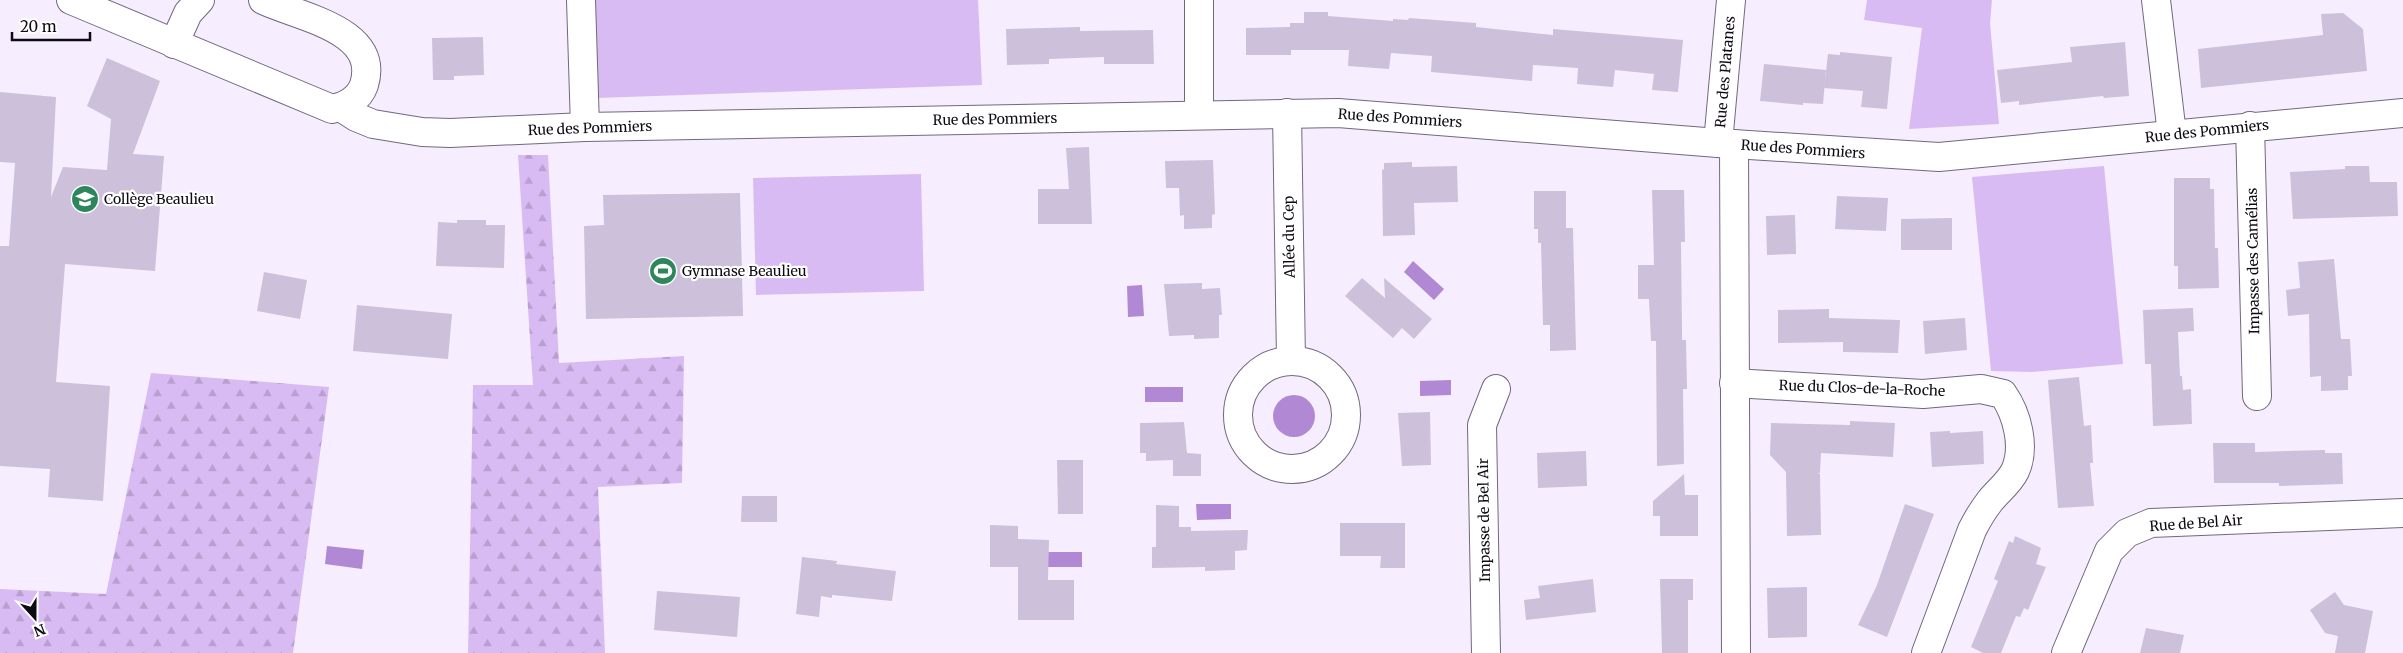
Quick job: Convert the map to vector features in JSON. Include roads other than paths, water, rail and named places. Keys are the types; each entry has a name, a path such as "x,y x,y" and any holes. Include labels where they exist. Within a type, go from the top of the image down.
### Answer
{"street":[{"name":"Rue des Pommiers","path":"70,0 332,109 342,108 356,118 393,128 450,133 585,127 1338,113 1726,144 1939,157 2403,112"},
{"path":"174,44 188,13 200,0"},
{"path":"263,0 340,31 352,40 365,60 366,71 363,87 355,98 342,108"},
{"path":"581,0 585,127"},
{"path":"1199,0 1199,115"},
{"name":"Rue des Platanes","path":"1726,144 1731,0"},
{"path":"2156,0 2172,134"},
{"path":"363,87 393,128"},
{"name":"Allée du Cep","path":"1287,113 1290,360"},
{"name":"Impasse des Camélias","path":"2250,126 2257,396"},
{"path":"1726,144 1734,382 1736,653"},
{"name":"Rue du Clos-de-la-Roche","path":"1734,382 1923,394 1981,389 2003,394 2012,408 2016,419 2019,456 2015,471 1984,509 1972,530 1926,653"},
{"name":"Impasse de Bel Air","path":"1486,653 1482,425 1496,389"},
{"name":"Rue de Bel Air","path":"2066,653 2109,551 2127,533 2151,523 2403,513"}],"place":[{"name":"Collège Beaulieu","path":"85,199"},
{"name":"Gymnase Beaulieu","path":"663,271"}]}
